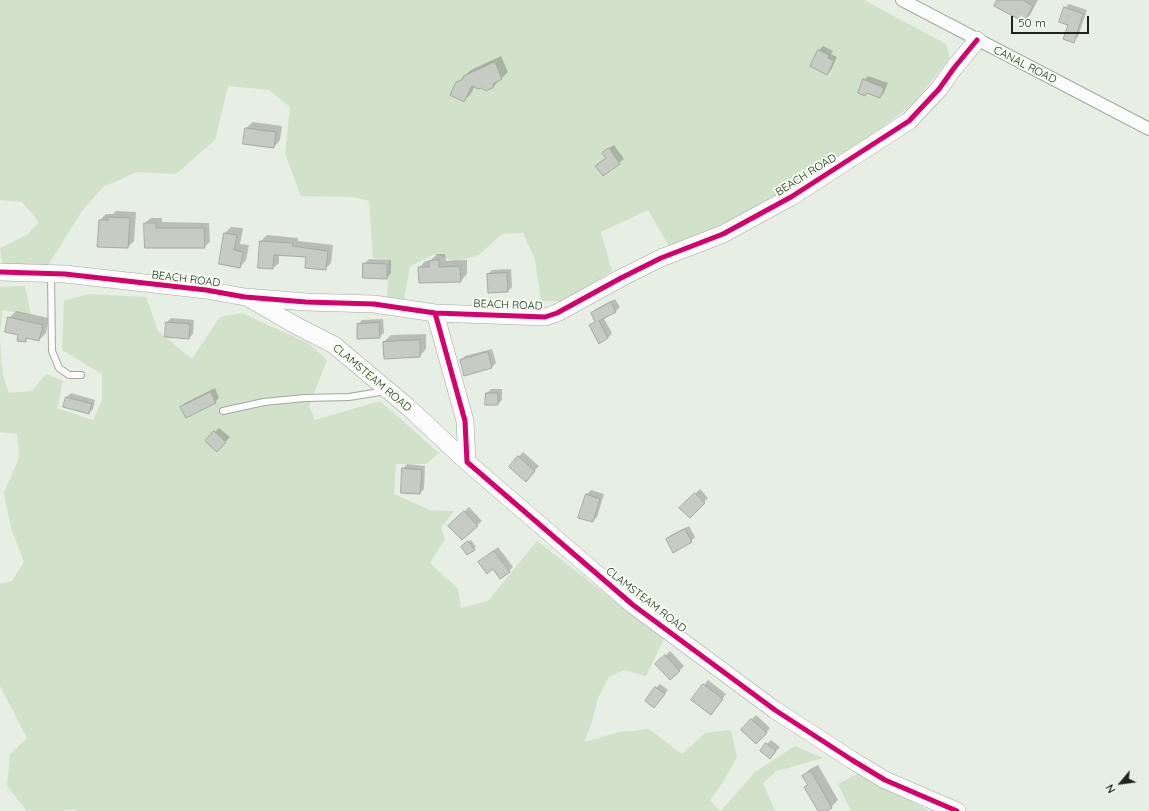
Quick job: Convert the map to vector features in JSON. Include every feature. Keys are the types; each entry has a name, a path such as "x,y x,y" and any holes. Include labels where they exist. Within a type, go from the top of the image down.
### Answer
{"street":[{"name":"CANAL ROAD","path":"902,0 1149,129"},
{"name":"BEACH ROAD","path":"0,272 51,274 206,290 246,297 306,302 374,304 435,313 545,317 557,313 661,258 723,234 791,198 909,121 939,90 954,68 977,40"},
{"name":"CLAMSTEAM ROAD","path":"246,297 334,345 408,407 467,462 633,605 775,710 885,780 950,810"},
{"path":"435,313 465,421 467,462"}],"lane":[{"path":"51,274 52,351 60,368 69,375 81,375"},
{"path":"223,410 264,402 305,398 349,397 389,391"}],"green space":[{"path":"0,0 864,0 946,44 950,58 914,103 869,138 812,176 742,217 669,246 648,210 601,232 612,271 565,301 541,301 535,260 523,233 502,234 479,255 455,262 435,254 410,266 404,299 387,299 389,260 373,258 369,201 353,197 301,196 285,154 290,107 269,90 228,86 215,140 176,174 137,172 103,187 82,211 47,267 3,268 0,248 27,235 39,222 22,202 0,200"},
{"path":"25,286 31,315 3,310 0,331 0,287"},
{"path":"88,294 146,297 158,331 192,359 220,317 242,313 308,343 327,360 309,406 315,420 380,401 439,453 426,464 396,464 394,494 430,510 454,511 441,528 445,539 430,563 458,589 461,608 488,601 537,541 664,639 646,676 624,670 609,677 598,698 592,722 584,742 619,732 649,729 682,754 705,733 731,730 737,757 723,782 710,800 720,811 75,811 74,809 62,811 27,811 7,786 10,754 27,738 0,686 0,584 12,581 24,562 11,528 4,493 19,458 17,434 0,432 0,339 3,376 9,393 32,391 46,374 63,381 57,408 93,420 102,400 102,374 62,350 64,301"},
{"path":"795,746 823,758 777,771 763,783 775,811 721,811 755,772"},
{"path":"857,774 930,811 851,811 838,784"}],"building":[{"path":"997,0 1023,0 1033,6 1024,22 994,6"},
{"path":"1064,7 1083,14 1074,43 1063,39 1068,25 1059,22"},
{"path":"818,50 829,55 828,58 834,61 827,75 810,66"},
{"path":"495,62 502,79 493,84 494,87 486,91 472,86 464,102 450,95 456,82 462,80 464,76"},
{"path":"863,79 884,88 880,98 867,93 865,96 858,93"},
{"path":"245,128 276,132 274,148 243,144"},
{"path":"609,148 620,164 603,176 595,166 606,158 602,153"},
{"path":"108,217 130,218 128,248 97,247 99,220 108,220"},
{"path":"144,223 156,223 156,228 204,228 205,248 145,248"},
{"path":"224,233 237,235 234,250 243,252 240,268 219,264"},
{"path":"260,241 293,243 292,246 328,251 326,270 305,268 306,257 274,255 273,269 258,268"},
{"path":"439,260 439,267 460,266 461,282 419,283 418,267 429,267 429,261"},
{"path":"363,263 387,264 387,279 363,278"},
{"path":"507,273 508,292 488,293 487,274"},
{"path":"611,302 616,312 599,321 608,338 599,344 589,325 595,322 591,313"},
{"path":"8,317 43,325 39,341 26,338 26,342 17,341 18,335 5,332"},
{"path":"166,322 190,324 189,339 165,337"},
{"path":"379,323 380,338 357,339 357,324"},
{"path":"420,340 420,357 384,359 383,342"},
{"path":"488,352 492,368 464,376 460,360"},
{"path":"211,392 216,403 186,418 180,407"},
{"path":"486,393 498,393 498,405 485,405"},
{"path":"66,397 92,404 89,414 63,407"},
{"path":"214,431 226,442 217,452 205,441"},
{"path":"518,456 535,471 526,482 509,467"},
{"path":"402,468 422,470 420,494 401,493"},
{"path":"695,493 705,503 690,518 679,508"},
{"path":"586,494 600,499 593,522 578,518"},
{"path":"464,511 478,526 462,540 448,526"},
{"path":"685,529 692,542 673,553 666,539"},
{"path":"468,541 475,550 467,555 461,547"},
{"path":"494,551 510,572 500,579 493,569 487,574 478,562"},
{"path":"665,655 680,671 670,680 655,664"},
{"path":"703,684 723,699 711,715 691,700"},
{"path":"655,687 665,694 654,708 645,701"},
{"path":"751,719 767,733 756,744 741,730"},
{"path":"766,743 776,751 770,759 760,751"},
{"path":"811,771 832,808 826,811 818,811 804,787 808,785 802,776"}],"cycle path":[{"path":"0,272 65,274 206,290 245,297 306,302 374,304 435,313 545,317 557,313 661,258 723,234 791,197 909,121 939,89 977,40"},
{"path":"435,313 465,421 467,462 633,605 775,710 885,780 957,811"}]}
